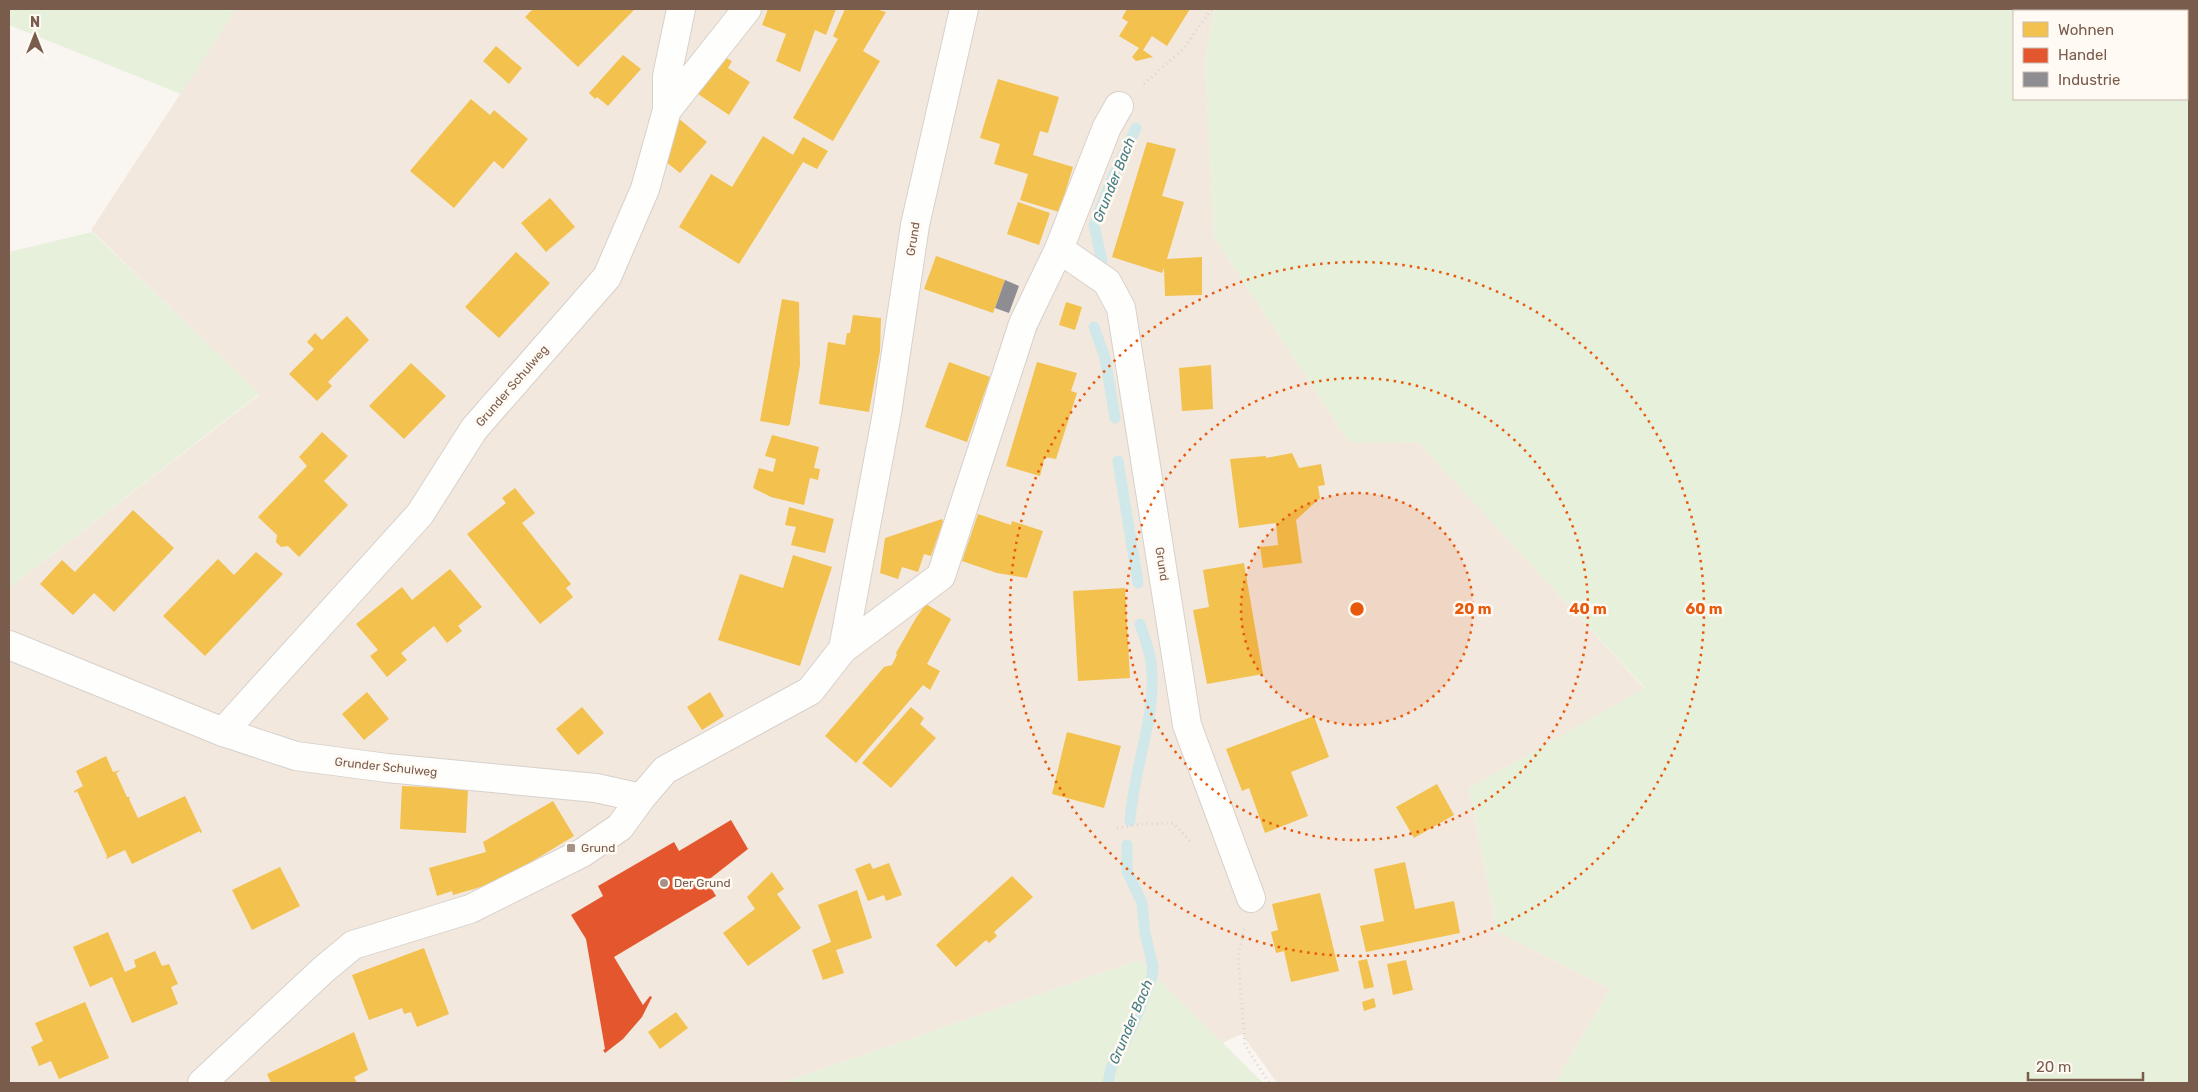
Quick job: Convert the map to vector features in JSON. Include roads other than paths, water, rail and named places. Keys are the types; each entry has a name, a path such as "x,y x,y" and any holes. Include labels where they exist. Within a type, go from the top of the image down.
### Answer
{"street":[{"path":"667,110 667,76 681,9"},
{"name":"Grunder Schulweg","path":"223,732 420,514 474,429 607,277 645,189 667,110 747,9"},
{"name":"Grund","path":"843,649 887,413 915,225 964,9"},
{"name":"Grund","path":"202,1083 323,970 353,945 470,909 582,853 620,827 665,770 810,690 843,649 941,576 1023,324 1059,249 1107,127 1119,106"},
{"name":"Grund","path":"1059,249 1107,282 1121,308 1187,725 1251,898"},
{"name":"Grunder Schulweg","path":"9,645 223,732 296,756 396,769 596,788 641,798"}],"waterway":[{"name":"Grunder Bach","path":"1102,261 1094,225 1111,181 1136,128"},
{"name":"Grunder Bach","path":"1094,327 1105,358 1115,418"},
{"name":"Grunder Bach","path":"1118,461 1138,583"},
{"name":"Grunder Bach","path":"1130,821 1151,701 1151,661 1140,624"},
{"name":"Grunder Bach","path":"1108,1083 1111,1068 1133,1025 1152,977 1153,967 1145,933 1142,903 1127,871 1127,845"}],"place":[{"name":"Grund","path":"571,848"},
{"name":"Der Grund","path":"664,883"}]}
